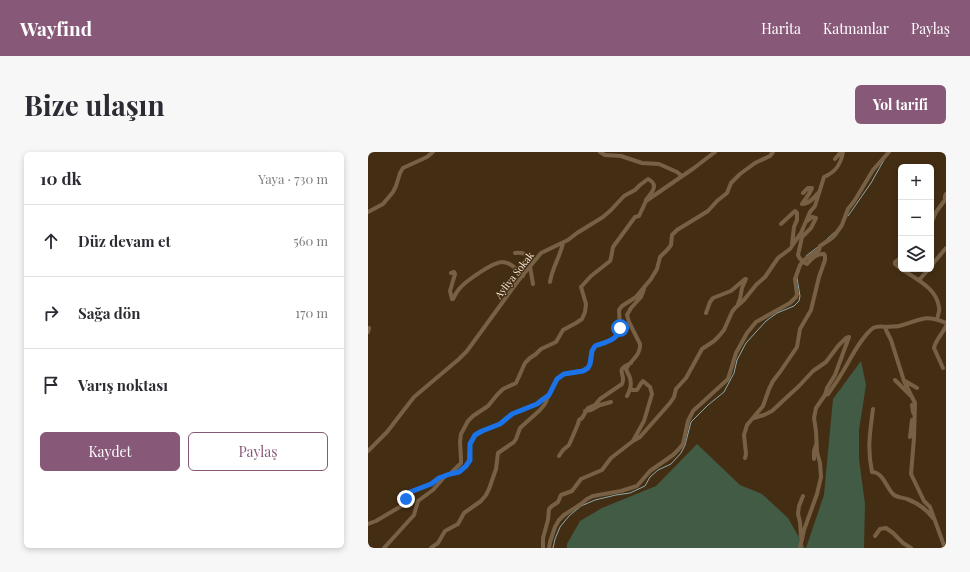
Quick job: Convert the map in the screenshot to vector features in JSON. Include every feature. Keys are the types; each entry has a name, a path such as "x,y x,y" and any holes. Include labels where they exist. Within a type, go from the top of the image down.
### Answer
{"street":[{"path":"368,212 383,204 393,192 403,168 427,157 433,152"},
{"path":"600,152 605,155 621,156 642,163 659,164 677,172 682,176"},
{"path":"384,548 414,515 418,501 433,490 460,464 461,434 468,421 488,406 503,390 516,383 525,363 530,358 541,349 556,342 563,330 582,319 586,304 581,287 591,276 610,261 613,247 635,217 639,216 646,201 705,160 714,152"},
{"path":"431,548 438,543 445,531 458,524 464,513 481,501 486,495 496,469 498,453 514,442 520,428 545,404 557,379 564,374 583,371 588,368 592,351 595,346 617,336 620,328 619,310 622,306 636,297 652,279 657,269 660,257 671,245 672,236 677,230 708,210 727,193 731,183 740,174 755,163 770,156 773,152"},
{"path":"835,159 842,152"},
{"path":"745,458 744,435 747,425 763,406 773,381 797,347 800,329 811,310 825,256 824,254 820,254 810,260 807,264 802,261 798,255 805,222 815,206 824,177 829,175 837,168 842,152"},
{"path":"549,548 555,527 561,517 567,512 593,496 638,486 650,471 678,450 683,444 688,421 693,411 728,378 736,353 747,334 756,322 790,303 796,297 795,279 801,263 810,255 820,250 820,246 832,238 842,225 848,209 873,170 889,152"},
{"name":"Ayliya Sokak","path":"368,451 387,432 414,397 464,354 539,255 544,251 568,240 607,214 624,196 649,179 653,183 654,187 646,201"},
{"path":"803,193 808,188 812,188 802,204 806,204 820,192"},
{"path":"934,217 946,200 946,194"},
{"path":"781,224 795,211 797,213 792,246"},
{"path":"735,308 765,277 778,258 790,249 802,235 811,228 816,218 812,217 805,222"},
{"path":"550,282 563,243"},
{"path":"934,262 946,248"},
{"path":"515,253 528,255 531,257 533,262"},
{"path":"451,273 454,272 455,274 450,291 452,299 459,288 479,273 496,263 502,262 512,265 523,276"},
{"path":"530,266 533,284"},
{"path":"907,272 933,292 939,307 937,319"},
{"path":"919,280 926,272"},
{"path":"543,548 543,538 549,509 558,502 561,495 572,491 581,479 602,470 611,458 640,437 670,403 676,389 686,378 702,349 714,341 726,327 732,312 740,301 742,288 746,279 730,292 713,298 706,313"},
{"path":"627,396 631,381 626,368 637,355 640,344 627,315 641,296 645,287"},
{"path":"801,539 817,494 821,477 814,418 816,408 825,395 828,394 858,346 866,336 878,326 897,327 926,318 937,319 946,324 943,332 934,344 934,348 943,368"},
{"path":"886,327 904,381 915,403 914,438 910,474 924,501 930,507 945,548"},
{"path":"754,418 764,415 772,410 810,374 826,362 838,346 849,337 825,395"},
{"path":"559,456 569,445 579,420 588,408 595,405 600,399 622,384 624,380 621,370 623,366 631,363"},
{"path":"895,380 914,399"},
{"path":"630,388 637,390 640,384 644,381 650,387 652,394 644,421 633,441"},
{"path":"904,381 917,388"},
{"path":"368,524 403,505 410,492 431,484 448,474 459,472 470,460 470,444 475,435 500,424 512,414 537,404 549,395"},
{"path":"586,411 611,402"},
{"path":"912,404 913,412 915,414"},
{"path":"873,409 868,449 872,472 875,472 883,479 894,495 907,499 923,508 935,521"},
{"path":"910,437 912,414 915,414"},
{"path":"814,458 816,445"},
{"path":"800,548 800,522 798,514 803,496"},
{"path":"875,536 880,529 886,528 911,548"}],"green space":[{"path":"861,361 866,385 859,430 859,459 865,504 864,548 806,548 824,495 833,399"},
{"path":"697,444 740,485 762,494 788,518 805,548 567,548 567,544 580,521 602,508 656,486"}],"waterway":[{"path":"848,216 871,183 884,160"},
{"path":"826,240 836,231"},
{"path":"806,256 818,247"},
{"path":"553,548 560,527 569,516 581,506 595,500 630,493 645,486 650,477 658,470 671,464 681,453 685,445 691,422 724,392 734,373 737,360 746,343 766,321 777,313 794,306 799,301 800,296 797,278"}],"route":[{"path":"406,499 410,492 431,484 439,478 459,472 470,460 470,444 475,435 500,424 512,414 537,404 549,395 557,379 564,374 583,371 588,368 593,348 613,339 617,336 620,328"}]}
